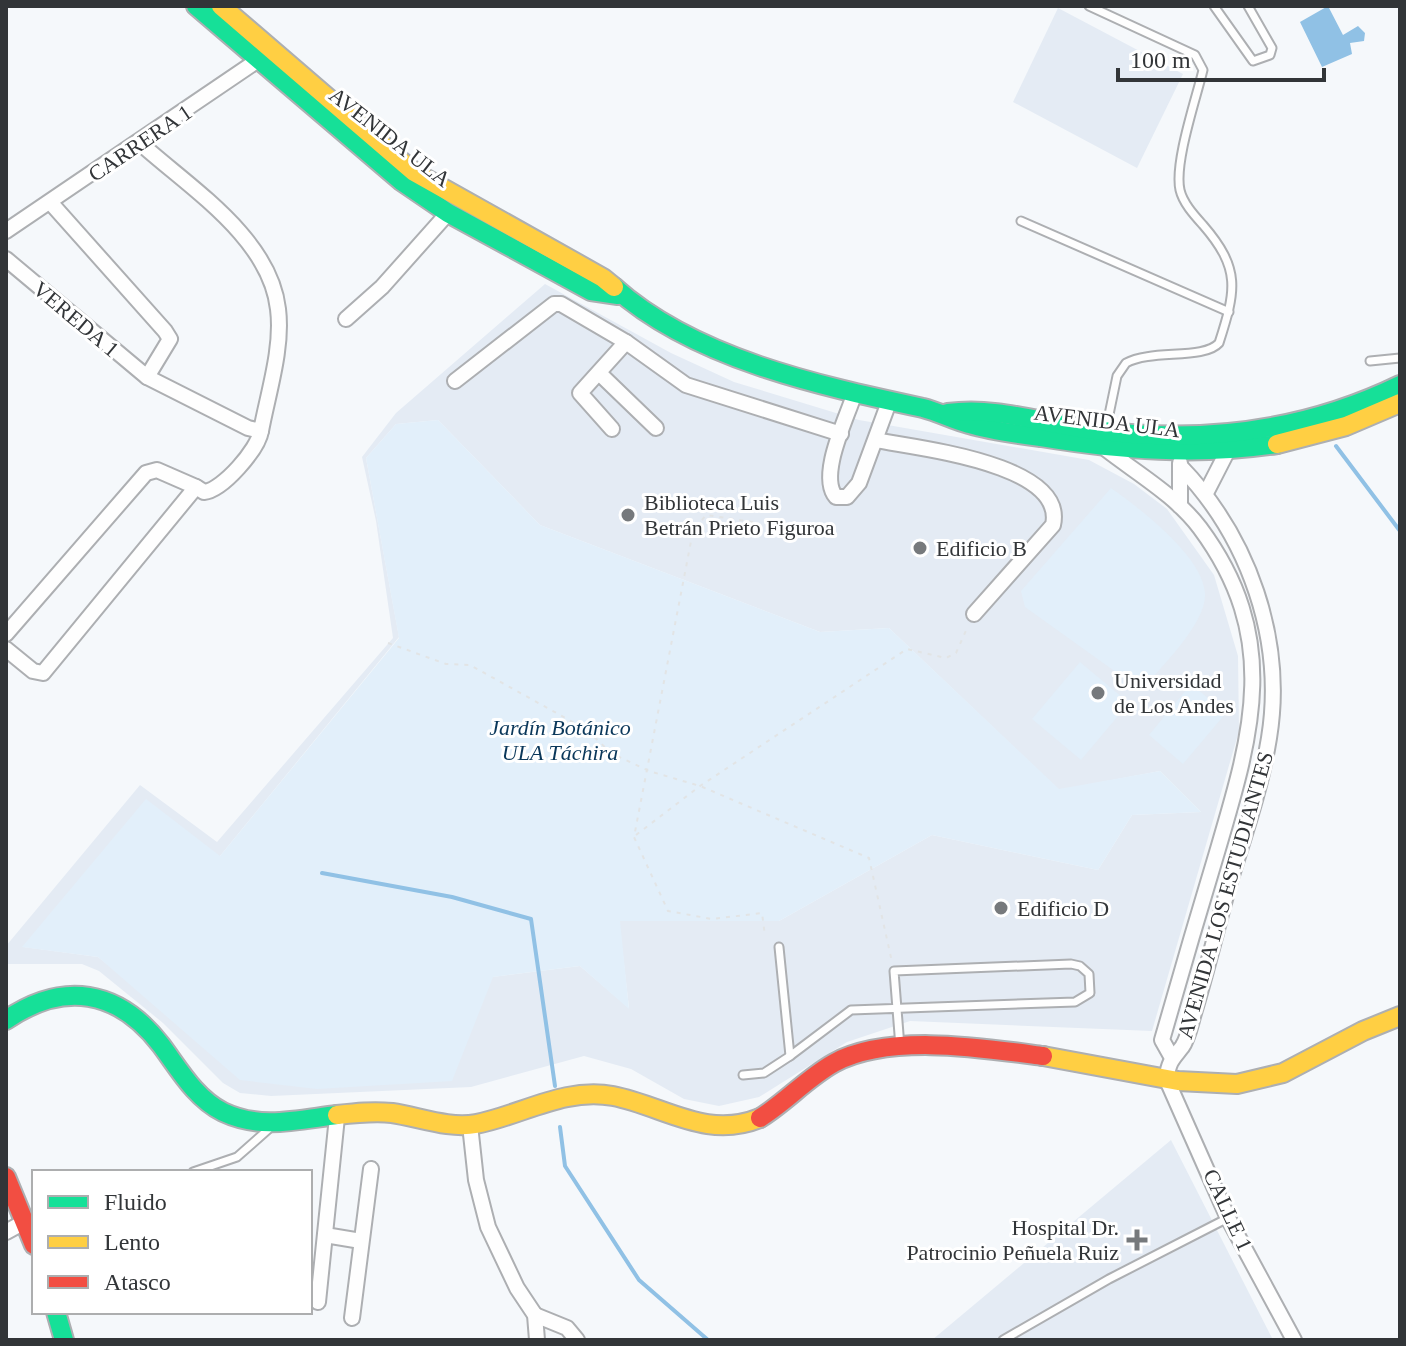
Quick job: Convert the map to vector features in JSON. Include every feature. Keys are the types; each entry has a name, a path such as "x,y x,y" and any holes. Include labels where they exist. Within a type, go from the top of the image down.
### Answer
{"street":[{"name":"AVENIDA ULA","path":"196,6 266,56 414,172 603,278 618,295"},
{"name":"AVENIDA ULA","path":"221,6 266,56 386,170 448,213 591,291 618,295 723,349 854,395 948,413 974,408 1106,441 1178,453 1269,448 1343,429 1400,403"},
{"name":"CARRERA 1","path":"6,231 266,56"},
{"path":"6,634 146,473 157,470 204,492 215,489 257,447 279,311 263,260 248,240 140,143"},
{"path":"50,202 170,339 147,377"},
{"path":"346,319 382,287 448,213"},
{"name":"VEREDA 1","path":"6,259 147,377 248,428 261,431"},
{"path":"455,381 554,304 568,305 686,385 841,434"},
{"path":"612,429 580,397 626,342"},
{"path":"599,373 656,428"},
{"name":"AVENIDA ULA","path":"1178,453 1298,423 1367,401 1400,385"},
{"path":"854,395 829,472 828,486 836,497 854,492 889,402"},
{"path":"876,440 996,464 1041,493 1050,504 1055,516 1053,525 974,614"},
{"name":"AVENIDA LOS ESTUDIANTES","path":"1106,441 1199,526 1235,587 1246,624 1254,686 1247,752 1162,1040 1171,1056"},
{"path":"1206,493 1227,452"},
{"path":"1178,453 1180,506"},
{"name":"AVENIDA LOS ESTUDIANTES","path":"1166,1078 1171,1056 1183,1047 1201,989 1250,818 1269,739 1273,705 1269,644 1252,577 1206,493 1178,453"},
{"path":"6,649 33,671 43,673 196,487"},
{"path":"6,1020 22,1007 45,997 72,992 111,1003 144,1026 204,1099 239,1119 272,1125 382,1112 470,1125 540,1102 590,1094 616,1096 688,1122 745,1124 844,1059 864,1051 1021,1053 1217,1084 1274,1077 1356,1033 1400,1016"},
{"name":"CALLE 1","path":"1166,1078 1228,1218 1294,1340"},
{"path":"318,1302 337,1117"},
{"path":"470,1125 476,1180 488,1227 517,1288 535,1315 537,1340"},
{"path":"352,1318 371,1169"},
{"path":"6,1177 32,1239"},
{"path":"6,1232 26,1221"},
{"path":"325,1235 361,1241"},
{"path":"57,1314 64,1340"},
{"path":"535,1315 567,1328 577,1340"}],"lane":[{"path":"1089,6 1195,55 1199,61 1203,70 1177,171 1180,193 1216,240 1234,272 1229,312 1214,349 1161,353 1126,363 1113,389 1106,441"},
{"path":"1214,6 1253,61 1270,55 1272,48 1248,6"},
{"path":"1021,221 1229,312"},
{"path":"1370,361 1400,358"},
{"path":"779,947 790,1056"},
{"path":"743,1075 764,1073 851,1010 896,1009 1075,1002 1090,993 1092,985 1089,974 1080,966 1071,964 894,971 896,1009 900,1050"},
{"path":"199,1170 237,1157 272,1125"},
{"path":"1003,1340 1109,1279 1228,1218"}],"path":[{"path":"753,522 706,515 693,531 634,837 668,911 712,919 762,913 765,936"},
{"path":"634,837 700,786 907,649 946,658 956,653 974,614"},
{"path":"388,643 446,664 470,665 587,730 611,753 649,771 700,786 869,858 894,971"}],"shaded area":[{"path":"1058,8 1183,74 1137,168 1013,102"},
{"name":"Universidad de Los Andes","path":"545,284 671,353 734,382 859,420 1089,460 1134,484 1167,509 1214,575 1238,656 1239,731 1152,1031 910,1021 847,1042 759,1097 719,1106 684,1099 631,1069 584,1056 471,1087 271,1096 240,1093 223,1083 163,1023 99,971 82,964 6,964 6,946 140,785 217,842 393,638 376,521 362,457 396,413","holes":["438,420 540,525 820,632 889,628 1059,790 1160,771 1201,812 1132,815 1098,870 932,835 779,921 619,921 629,1008 580,966 492,977 140,990 98,957 24,947 220,856 399,637 366,458 396,424"]},
{"name":"Hospital Dr. Patrocinio Peñuela Ruiz","path":"1171,1140 1273,1340 932,1340"}],"green space":[{"name":"Jardín Botánico ULA Táchira","path":"438,420 540,525 820,632 889,628 1059,789 1160,771 1201,812 1132,815 1098,870 932,835 779,921 620,921 629,1009 580,966 493,977 452,1081 317,1089 240,1080 98,957 22,947 146,799 220,856 399,638 366,458 396,424"},
{"path":"1111,488 1181,548 1201,578 1205,593 1204,605 1191,631 1141,690 1025,607 1021,591"},
{"path":"1080,662 1129,703 1081,760 1032,719"},
{"path":"1191,684 1226,713 1183,764 1149,735"}],"water":[{"path":"1328,6 1343,35 1358,26 1365,33 1364,41 1350,43 1352,54 1322,67 1300,22"}],"waterway":[{"path":"1336,446 1400,531"},
{"path":"322,873 452,897 531,919 555,1086"},
{"path":"560,1127 565,1166 639,1280 708,1340"}],"traffic: fast":[{"path":"196,6 401,181 448,213 591,291 618,295"},
{"path":"614,287 646,312 720,351 802,379 923,408 987,429 1159,450 1218,450 1277,444"},
{"path":"948,413 998,413 1121,433 1203,435 1284,425 1362,402 1400,385"},
{"path":"6,1020 27,1008 69,996 108,1002 144,1026 196,1091 223,1112 237,1118 265,1122 337,1115"},
{"path":"57,1314 64,1340"}],"traffic: slow":[{"path":"221,6 414,172 614,287"},
{"path":"1277,444 1346,426 1400,403"},
{"path":"1043,1056 1178,1081 1237,1084 1283,1073 1363,1031 1400,1016"},
{"path":"337,1115 385,1112 466,1125 493,1120 543,1103 595,1094 632,1101 703,1123 740,1124 760,1118"}],"traffic: jam":[{"path":"760,1118 834,1063 881,1048 937,1045 1043,1056"},
{"path":"6,1177 32,1240"}],"place":[{"name":"Biblioteca Luis Betrán Prieto Figuroa","path":"628,515"},
{"name":"Edificio B","path":"920,548"},
{"name":"Universidad de Los Andes","path":"1098,693"},
{"name":"Edificio D","path":"1001,908"},
{"name":"Hospital Dr. Patrocinio Peñuela Ruiz","path":"1137,1240"}]}
